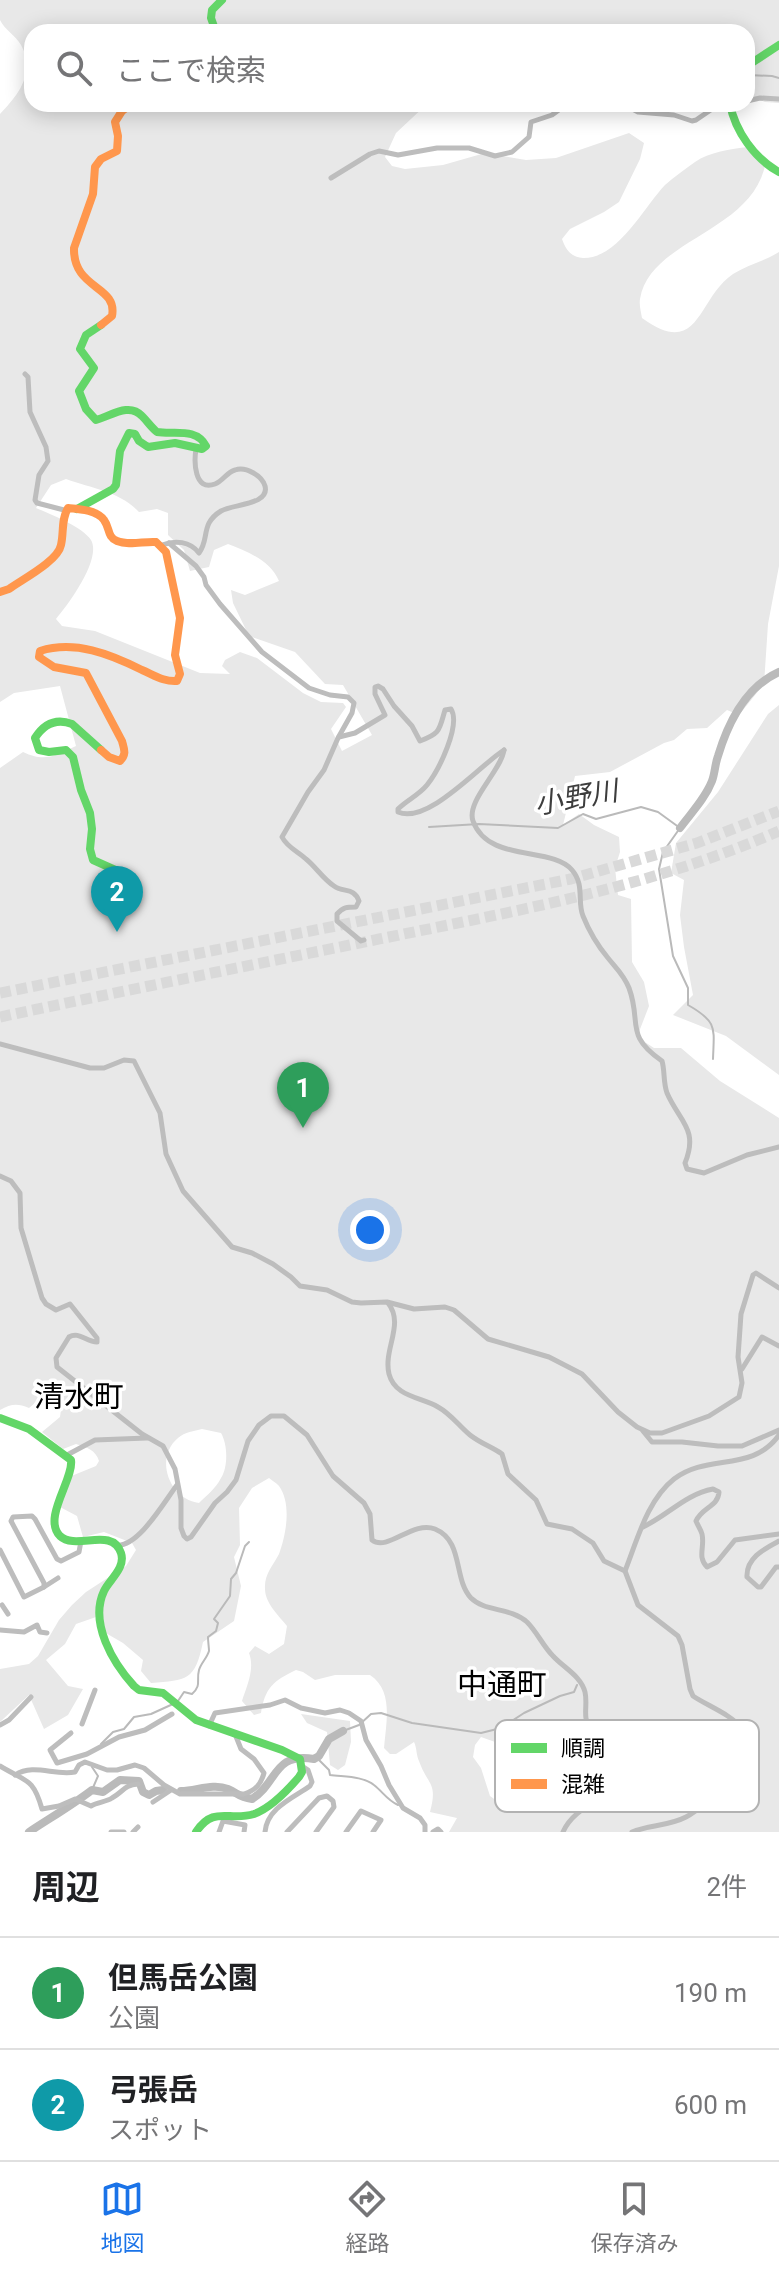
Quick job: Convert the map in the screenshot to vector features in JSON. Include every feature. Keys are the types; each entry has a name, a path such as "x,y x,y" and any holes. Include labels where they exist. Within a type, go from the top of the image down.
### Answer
{"street":[{"path":"212,24 211,11 222,0"},
{"path":"755,61 779,45"},
{"path":"755,99 779,99"},
{"path":"77,509 116,485 121,448 129,433 135,434 140,444 147,447 179,443 196,449 206,446 203,439 177,431 161,434 133,410 96,420 86,409 79,391 94,368 80,349 81,341 113,316 113,305 109,295 91,286 79,273 74,261 76,244 84,213 93,194 97,163 119,148 120,139 114,122 120,112"},
{"path":"331,178 379,151 398,155 427,149 469,148 487,154 506,154 529,137 531,122 556,112"},
{"path":"638,112 674,115 692,121 708,112"},
{"path":"731,112 735,125 766,165 779,172"},
{"path":"25,374 28,377 30,412 46,447 48,461 39,475 35,500 102,518 114,539 128,543 183,542 195,547 199,553 206,528 217,514 230,506 259,500 264,496 266,491 261,479 238,469 217,483 203,483 197,476 196,449"},
{"path":"0,592 58,555 62,546 64,510"},
{"path":"165,544 196,566 220,604 262,652 309,688 352,700 352,713 324,770 282,837 285,844 307,859 337,889 351,890 357,896 359,901 356,907 344,907 337,914 337,921 361,941 364,940"},
{"path":"131,877 93,860 90,849 92,823 73,757 66,750 39,750 35,738 44,726 65,721 109,757 120,761 125,751 122,741 86,673 50,667 39,657 40,651 49,647 101,651 167,682 177,681 180,674 175,655 180,618 165,544"},
{"path":"338,738 355,733 385,715 375,694 375,687 378,686 412,726 420,741 438,733 445,710 451,709 455,719 453,729 436,772 425,787 398,809 404,814 418,812 440,800 504,750 500,765 473,809 473,821 493,843 563,863 575,874 582,895 581,912 598,944 624,977 629,989 635,1031 650,1054 662,1061 666,1091 691,1141 685,1163 687,1169 704,1173 747,1155 779,1147"},
{"path":"0,1044 90,1068 104,1068 124,1060 134,1061 160,1113 166,1154 183,1191 232,1247 273,1264 300,1286 327,1290 352,1302 387,1302 414,1309 445,1307 454,1310 488,1339 524,1348 582,1374 652,1442 733,1447 779,1433"},
{"path":"0,1176 11,1181 20,1193 22,1236 42,1298 56,1310 70,1304 97,1338 97,1342 93,1342 78,1335 69,1337 56,1358 57,1367 148,1438 163,1446 172,1460 181,1500 181,1528 187,1539 236,1480 248,1441 259,1425 271,1416 279,1415 291,1420 333,1476 364,1503 370,1514 372,1540 382,1544 421,1528 435,1529 444,1535 452,1546 470,1597 479,1604 514,1613 528,1623 554,1658 571,1671 584,1688 587,1720"},
{"path":"642,1430 662,1433 709,1416 739,1397 742,1391 738,1357 741,1314 753,1275 756,1273 779,1288"},
{"path":"387,1302 394,1311 395,1324 389,1345 389,1375 398,1388 410,1397 437,1406 469,1434 502,1454 508,1474 536,1500 547,1524 572,1529 593,1543 604,1561 625,1571"},
{"path":"741,1370 762,1337 779,1346"},
{"path":"0,1418 29,1429 71,1460 73,1469 61,1494 56,1522 62,1538 107,1540 124,1546 143,1529 177,1485"},
{"path":"730,1720 693,1696 678,1636 638,1605 625,1571 650,1508 676,1477 705,1464 756,1456 779,1433"},
{"path":"67,1455 95,1440 148,1438"},
{"path":"642,1528 686,1499 713,1489 719,1492 716,1503 699,1513 696,1521 702,1536 701,1559 705,1566 717,1562 735,1540 779,1534"},
{"path":"44,1587 11,1521 13,1517 32,1516 61,1561 79,1552 81,1541"},
{"path":"779,1541 753,1559 747,1566 747,1577 761,1587 779,1567"},
{"path":"116,1545 122,1561 100,1604 101,1630 130,1683 140,1690 160,1691 188,1717 299,1760 310,1773 310,1786 283,1802 267,1822 265,1832"},
{"path":"0,1550 24,1597 58,1578"},
{"path":"1,1604 8,1614"},
{"path":"0,1630 24,1632 37,1625 40,1632 47,1633"},
{"path":"82,1724 95,1690"},
{"path":"0,1725 31,1697"},
{"path":"209,1726 215,1713 285,1700 301,1708 325,1713 340,1710 349,1713 361,1721 366,1740 403,1808 420,1818 425,1832"},
{"path":"71,1733 50,1750 57,1763 92,1752 119,1737 145,1730 172,1714"},
{"path":"15,1775 25,1769 66,1774 75,1772 85,1762 107,1770 135,1765 180,1794 244,1794 253,1791 264,1773 254,1759 241,1749 235,1734"},
{"path":"196,1832 209,1817 257,1813 297,1781 302,1772 299,1760"},
{"path":"0,1766 34,1786 42,1809 75,1799 91,1806 114,1798 122,1789 138,1784"},
{"path":"153,1802 171,1790"},
{"path":"287,1832 319,1798 327,1796 332,1798 334,1807 316,1832"},
{"path":"346,1832 361,1811 381,1820 373,1832"},
{"path":"563,1832 579,1812"},
{"path":"632,1832 673,1823 692,1812"},
{"path":"219,1832 223,1821 232,1821 245,1825 244,1832"},
{"path":"433,1832 438,1829 441,1832"},
{"path":"111,1832 124,1832"}],"shaded area":[{"path":"0,0 779,0 779,103 755,98 755,24 24,24 24,52 0,20"},
{"path":"24,79 24,112 418,112 396,133 385,157 392,166 405,169 443,165 485,153 526,160 556,158 629,133 644,143 640,159 619,202 570,229 562,239 570,252 583,258 596,256 619,241 665,185 701,159 748,147 766,160 758,184 744,204 662,262 648,278 640,301 642,318 661,329 676,332 687,329 733,274 779,252 779,566 768,624 764,684 739,715 727,710 707,728 687,729 674,740 610,772 575,776 563,825 579,814 619,837 620,852 615,868 618,895 631,899 632,962 644,982 649,1006 637,1037 654,1048 681,1048 720,1081 779,1118 779,1832 449,1832 457,1818 430,1812 432,1789 414,1742 396,1754 390,1754 384,1748 386,1699 378,1682 370,1675 335,1675 315,1680 296,1670 271,1686 261,1713 254,1715 242,1701 251,1671 249,1653 255,1646 269,1654 284,1644 287,1626 266,1594 266,1579 279,1554 286,1520 283,1493 279,1485 269,1478 252,1488 239,1508 240,1545 234,1557 241,1586 234,1621 203,1642 197,1664 188,1676 151,1683 141,1671 143,1660 104,1632 96,1617 76,1624 65,1644 46,1660 68,1686 83,1689 68,1715 44,1729 29,1695 0,1722 0,1669 29,1664 38,1656 59,1620 72,1605 126,1566 136,1550 132,1543 104,1532 83,1537 77,1516 60,1507 69,1477 96,1466 99,1461 96,1454 87,1448 76,1444 63,1449 42,1432 60,1417 63,1395 45,1395 29,1408 14,1405 0,1410 0,768 23,752 44,757 76,746 60,686 14,693 0,702 0,114","holes":["66,479 114,495 139,512 157,509 168,513 168,535 184,550 190,571 209,567 214,550 228,544 270,567 279,581 245,595 231,590 233,603 249,636 295,652 325,684 343,685 372,735 342,751 331,729 346,707 343,703 321,702 303,693 257,658 240,652 225,660 222,666 230,674 200,673 95,631 62,626 56,619 88,570 93,548 91,540 81,530 36,508 51,485","202,1429 221,1433 226,1456 219,1482 199,1503 180,1494 173,1486 166,1466 171,1446 178,1438"]},
{"path":"779,705 779,1075 726,1036 673,1015 693,995 680,915 684,880 671,873 676,843 718,792 768,714"},
{"path":"301,1714 350,1721 351,1742 345,1765 338,1770 330,1765 327,1732 307,1723"}],"waterway":[{"path":"755,75 779,78"},
{"name":"小野川","path":"680,828 709,788 722,744 740,707 757,687 779,672"},
{"name":"小野川","path":"429,827 479,824 558,828 583,814 596,819 641,807 658,812 680,828 663,852 659,869 673,956 688,988 688,1005 705,1016 712,1027 713,1059"},
{"path":"178,1701 184,1692 192,1694 197,1688 199,1670 209,1651 208,1637 216,1631 218,1623 214,1619 230,1596 231,1579 249,1542"},
{"path":"513,1720 574,1692 577,1685"},
{"path":"101,1744 113,1732 124,1729 134,1717 151,1714 173,1704"},
{"path":"343,1731 359,1725 371,1714 381,1713 412,1723 481,1733 495,1730"},
{"path":"181,1791 222,1787 252,1799 283,1764 301,1758 314,1759 329,1739 343,1731"},
{"path":"317,1758 330,1775 370,1782 398,1805"},
{"path":"92,1767 98,1776 92,1790"},
{"path":"29,1832 92,1790 103,1792 120,1780 139,1781 143,1792 149,1795 163,1790"}],"tunnel":[{"path":"0,993 571,879 697,843 779,811"},
{"path":"0,1017 544,905 687,866 779,831"}],"traffic: fast":[{"path":"213,24 212,10 222,0"},
{"path":"755,61 779,45"},
{"path":"732,112 747,143 762,160 779,172"},
{"path":"77,509 116,485 120,451 129,433 135,434 148,447 175,443 202,449 206,446 191,434 157,432 142,416 131,410 96,420 86,409 79,391 94,368 80,349 86,335 101,325"},
{"path":"101,750 66,722 51,724 35,738 39,750 66,750 73,757 90,813 93,860 131,877"},
{"path":"0,1418 29,1429 71,1460 56,1509 55,1528 60,1536 75,1541 110,1541 121,1553 121,1564 104,1591 99,1616 111,1654 134,1686 139,1690 163,1693 196,1720 300,1759 302,1772 299,1777 267,1808 245,1816 209,1819 196,1832"}],"traffic: slow":[{"path":"101,325 112,316 112,306 108,298 80,272 74,248 93,194 95,167 101,159 117,151 115,122 121,112"},
{"path":"0,592 31,575 54,557 61,545 68,508 97,514 117,541 156,542 166,552 180,618 175,655 180,674 177,681 159,678 92,650 66,647 40,651 39,657 54,667 86,673 122,741 124,754 120,761 101,750"}],"place":[{"name":"弓張岳","path":"117,932"},
{"name":"但馬岳公園","path":"303,1128"}],"district":[{"name":"清水町","path":"79,1397"},
{"name":"中通町","path":"502,1685"}]}
